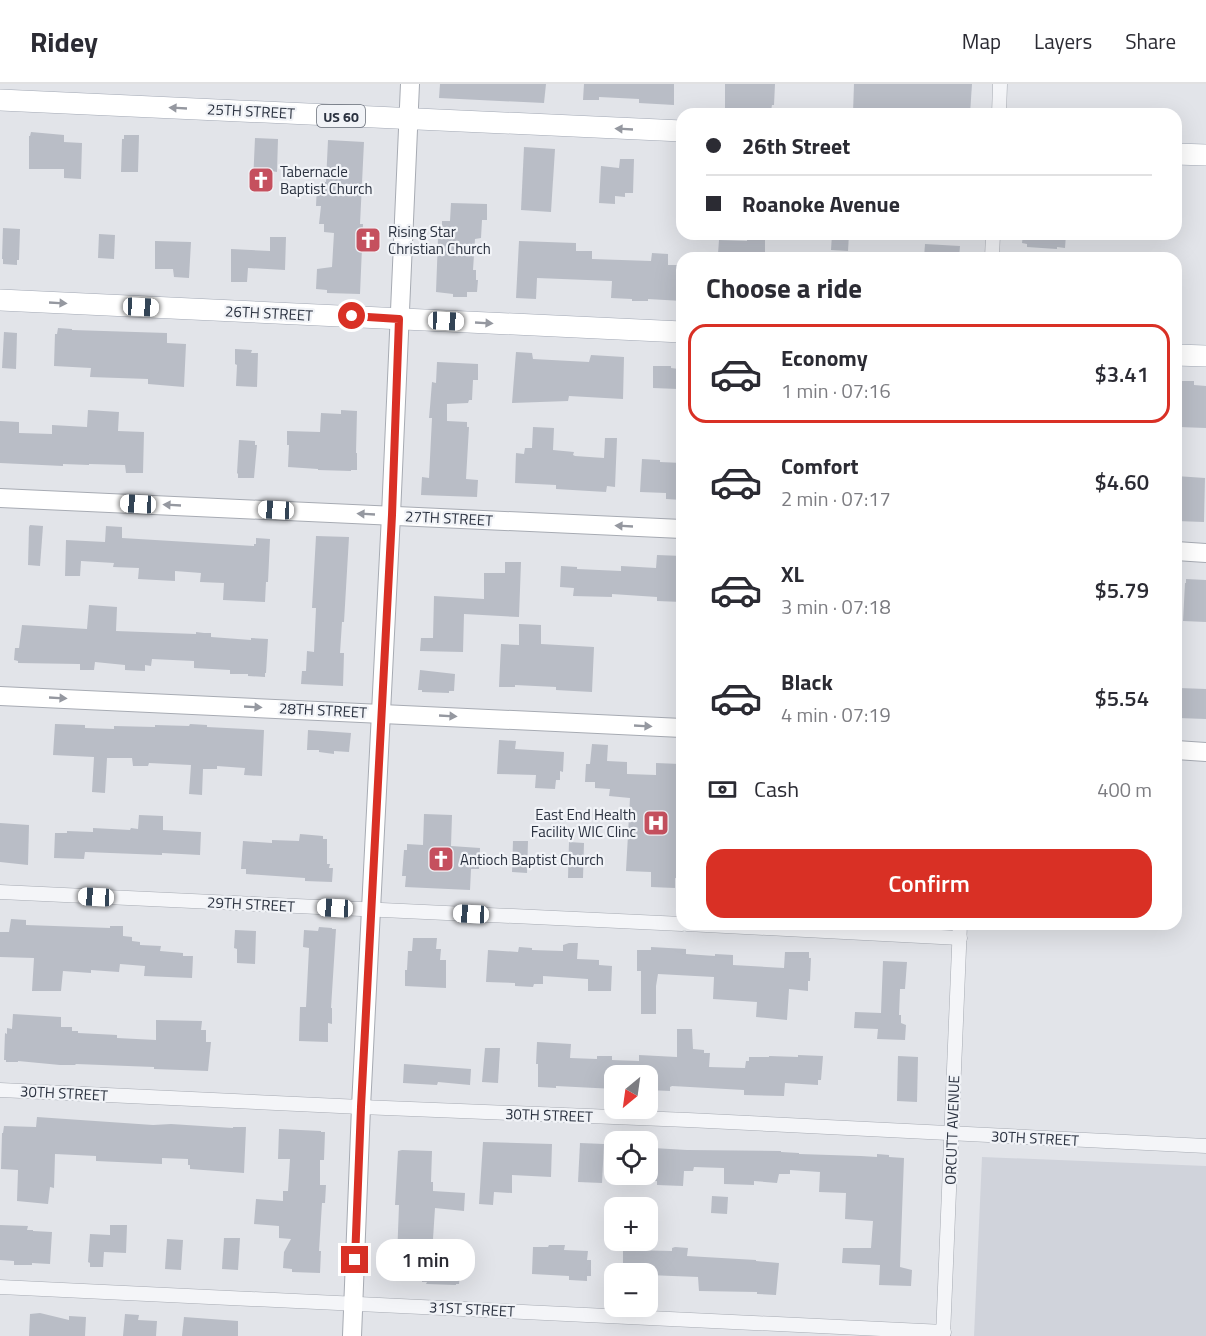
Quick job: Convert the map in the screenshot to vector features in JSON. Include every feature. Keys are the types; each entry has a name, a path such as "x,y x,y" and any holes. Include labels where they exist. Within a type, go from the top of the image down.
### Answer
{"main road":[{"path":"352,1336 361,1107 392,515 410,84"},
{"name":"25TH STREET","path":"0,100 676,131"},
{"path":"1182,154 1206,155"},
{"name":"26TH STREET","path":"0,300 676,332"},
{"path":"1182,355 1206,356"},
{"name":"27TH STREET","path":"0,498 676,528"},
{"path":"1182,551 1206,553"},
{"name":"28TH STREET","path":"0,696 676,728"},
{"path":"1182,750 1206,752"}],"street":[{"path":"999,108 1000,84"},
{"name":"29TH STREET","path":"0,892 676,924"},
{"name":"29TH STREET","path":"921,930 960,931"},
{"name":"ORCUTT AVENUE","path":"943,1334 960,931"},
{"name":"30TH STREET","path":"0,1090 688,1120 1206,1146"},
{"name":"31ST STREET","path":"0,1287 943,1334"}],"shaded area":[{"path":"982,1157 1206,1166 1206,1336 974,1336"}],"building":[{"path":"440,84 546,84 544,103 439,98"},
{"path":"584,84 674,84 674,105 639,103 639,99 599,97 599,100 583,100"},
{"path":"725,84 775,84 774,105 772,108 725,108"},
{"path":"854,84 972,84 970,108 853,108"},
{"path":"31,132 64,135 64,142 82,143 81,179 64,178 64,169 29,169"},
{"path":"124,135 139,135 138,172 121,172"},
{"path":"255,138 278,139 277,172 271,171 270,184 253,183"},
{"path":"328,140 364,142 360,224 363,224 360,294 327,293 327,290 316,289 317,269 332,267 334,233 324,232 324,224 319,224 321,206 316,206 317,185 320,186 321,181 326,182"},
{"path":"524,147 555,149 551,212 521,210"},
{"path":"620,159 634,159 633,193 625,193 625,197 615,196 615,204 599,203 601,166 619,168"},
{"path":"451,203 487,204 487,220 482,220 481,238 475,239 473,270 476,270 476,280 478,280 477,292 467,292 467,297 453,297 453,294 436,292 438,239 442,239 442,221 450,221"},
{"path":"3,228 20,229 17,265 3,264"},
{"path":"99,234 115,235 114,259 98,258"},
{"path":"270,237 286,237 285,270 248,268 247,282 231,282 231,249 270,251"},
{"path":"719,240 765,240 765,252 718,252"},
{"path":"832,240 849,240 848,251 831,250"},
{"path":"1022,240 1066,240 1065,248 1057,247 1057,249 1027,247 1027,244 1022,243"},
{"path":"155,241 191,242 189,278 174,277 173,269 155,269"},
{"path":"519,241 576,243 576,251 592,251 592,259 651,261 652,253 668,254 668,265 676,265 676,301 648,299 648,301 632,301 632,299 611,298 612,281 537,278 536,299 516,298"},
{"path":"925,244 960,246 960,252 924,252"},
{"path":"58,328 167,333 167,343 186,344 184,387 148,384 148,379 90,377 91,368 54,366 55,334"},
{"path":"4,332 17,333 16,369 2,368"},
{"path":"235,349 252,350 251,353 258,353 257,387 236,386"},
{"path":"516,352 532,353 533,359 589,362 591,355 624,357 623,399 569,396 568,401 512,403"},
{"path":"437,362 478,364 478,380 473,380 472,400 468,403 447,404 447,421 467,422 467,427 469,427 466,479 478,480 477,497 421,495 422,477 429,478 432,418 429,418 432,382 436,383"},
{"path":"653,366 671,366 676,369 676,389 653,388"},
{"path":"1182,381 1194,381 1194,385 1206,386 1206,428 1182,427"},
{"path":"88,410 119,412 118,431 144,432 143,473 126,473 125,465 63,464 63,466 0,463 0,421 19,422 19,433 52,434 52,425 87,427"},
{"path":"341,410 357,411 357,470 288,467 287,431 320,432 321,413 341,414"},
{"path":"533,427 554,428 553,450 574,452 575,456 604,458 605,438 617,438 615,487 607,486 606,492 556,489 556,485 515,483 516,453 524,454 525,448 532,448"},
{"path":"239,440 255,441 257,445 254,478 238,478"},
{"path":"642,459 676,463 676,500 666,499 666,493 640,492"},
{"path":"1182,476 1205,478 1204,522 1182,521"},
{"path":"30,525 43,526 40,566 28,565"},
{"path":"106,526 122,527 122,538 254,546 256,538 270,539 265,602 223,600 224,583 200,582 201,573 175,571 175,581 138,579 139,568 113,567 114,563 81,561 80,576 65,576 66,540 105,542"},
{"path":"316,536 349,537 340,653 344,653 343,686 301,684 302,671 306,671 307,651 314,652 316,608 312,608"},
{"path":"657,555 676,556 676,602 657,601 657,597 612,594 612,597 573,596 574,588 560,587 561,566 621,571 621,566 656,568"},
{"path":"505,562 521,562 519,617 464,614 463,652 420,651 421,638 433,638 434,596 484,599 484,573 505,573"},
{"path":"1186,579 1206,580 1206,622 1183,621"},
{"path":"89,605 117,607 116,631 196,634 196,632 211,633 211,637 268,639 265,677 230,674 230,670 194,668 194,661 152,659 151,666 145,665 145,671 125,670 125,665 95,662 94,670 80,670 80,664 18,663 14,660 15,648 19,648 22,625 87,629"},
{"path":"519,624 541,625 541,644 594,647 592,692 556,690 556,687 515,685 515,687 499,687 501,644 519,645"},
{"path":"420,670 455,674 454,691 449,691 449,693 418,690"},
{"path":"1182,688 1206,689 1206,719 1182,718"},
{"path":"55,724 114,729 114,726 155,727 155,725 189,726 190,724 264,730 262,776 244,775 245,768 217,766 217,769 203,769 202,795 189,794 191,765 149,763 148,766 133,766 132,758 107,758 105,793 92,792 94,757 53,755"},
{"path":"308,730 351,733 349,752 334,751 334,754 307,750"},
{"path":"499,740 516,741 515,749 564,752 563,772 560,771 560,780 556,780 555,789 535,788 536,775 497,774"},
{"name":"East End Health Facility WIC Clinc","path":"592,744 608,745 607,761 627,762 627,774 656,775 656,763 676,764 675,888 651,887 651,872 626,871 630,798 609,796 610,789 595,788 595,782 585,782 586,764 590,764"},
{"name":"Antioch Baptist Church","path":"424,814 452,815 451,846 480,848 479,869 471,869 470,890 405,887 406,876 402,876 404,850 407,850 407,844 423,845"},
{"path":"139,815 163,816 163,830 201,832 200,855 85,852 84,859 54,858 55,833 93,832 93,828 138,829"},
{"path":"0,823 29,825 28,865 0,862"},
{"path":"300,834 323,836 323,839 327,839 327,864 330,864 329,868 333,868 332,882 246,874 246,869 241,869 243,841 272,843 272,840 299,841"},
{"path":"513,841 528,841 527,873 512,872"},
{"path":"569,842 584,843 583,878 568,878"},
{"path":"11,919 26,920 26,925 110,928 110,926 123,926 123,936 132,937 132,941 140,942 140,945 161,946 160,951 193,956 192,978 144,976 145,966 120,964 119,972 63,971 61,991 32,991 34,958 0,957 0,932 9,932"},
{"path":"319,927 336,929 332,1024 328,1023 328,1042 299,1041 300,1007 306,1007 309,948 303,947 304,930 318,931"},
{"path":"235,930 256,931 255,964 237,963 237,949 234,948"},
{"path":"413,938 437,938 436,949 441,949 440,960 446,960 446,988 405,986 408,951 412,951"},
{"path":"578,943 577,959 599,960 599,965 612,966 611,991 588,991 588,979 543,976 543,984 534,984 533,987 515,986 515,983 486,982 488,950 518,952 519,947 532,948 532,950 563,951 563,945"},
{"path":"651,947 686,949 686,954 733,955 733,965 784,968 785,952 809,952 809,958 811,958 808,991 789,989 787,1020 756,1017 757,1002 713,999 714,977 658,974 656,1014 641,1014 641,971 637,971 637,950 651,950"},
{"path":"883,961 907,962 905,989 900,989 899,1015 901,1015 901,1023 906,1025 905,1040 877,1039 878,1029 854,1028 855,1012 881,1013"},
{"path":"13,1014 61,1017 61,1027 72,1027 72,1031 78,1031 78,1033 156,1040 156,1020 202,1021 201,1030 206,1030 206,1042 211,1042 208,1071 6,1062 4,1060 5,1033 7,1034 7,1028 12,1029"},
{"path":"677,1029 692,1029 693,1049 710,1053 709,1067 745,1068 749,1057 823,1056 821,1080 818,1080 818,1085 785,1083 784,1096 744,1095 744,1090 672,1086 670,1091 658,1090 658,1065 604,1065 604,1088 538,1087 537,1042 571,1044 570,1058 597,1059 597,1056 612,1056 612,1060 639,1061 639,1055 677,1057"},
{"path":"485,1048 500,1048 498,1083 482,1082"},
{"path":"898,1056 918,1057 917,1102 897,1101"},
{"path":"404,1064 471,1069 470,1085 438,1082 437,1085 403,1083"},
{"path":"37,1117 153,1125 246,1127 244,1173 190,1169 188,1159 162,1158 162,1164 96,1161 96,1156 55,1154 54,1188 50,1187 48,1204 17,1201 18,1170 1,1169 2,1133 4,1126 36,1127"},
{"path":"279,1129 325,1132 324,1160 320,1160 320,1185 326,1185 325,1203 322,1203 320,1273 292,1272 292,1269 283,1268 284,1252 291,1239 279,1238 279,1226 254,1224 256,1199 283,1201 283,1191 288,1191 290,1159 278,1159"},
{"path":"483,1142 552,1144 551,1177 512,1175 512,1193 494,1192 493,1205 479,1204"},
{"path":"580,1143 604,1144 602,1183 578,1182"},
{"path":"658,1148 781,1151 799,1154 877,1157 877,1154 904,1158 900,1267 912,1270 911,1286 879,1285 880,1265 842,1263 843,1248 871,1248 873,1221 845,1219 846,1193 819,1192 820,1172 790,1170 790,1174 779,1174 777,1183 754,1181 754,1185 724,1184 724,1168 694,1167 693,1171 684,1171 683,1186 657,1185"},
{"path":"398,1151 432,1151 433,1191 465,1193 464,1211 435,1208 433,1239 438,1239 437,1264 457,1265 457,1271 460,1271 459,1284 426,1284 427,1282 422,1282 423,1263 406,1263 407,1258 397,1258 399,1205 395,1205"},
{"path":"712,1196 728,1197 727,1214 711,1213"},
{"path":"0,1225 28,1226 27,1230 52,1232 50,1264 14,1265 14,1261 0,1260"},
{"path":"110,1225 127,1225 126,1253 104,1252 103,1267 90,1267 88,1262 90,1234 110,1235"},
{"path":"224,1238 240,1238 238,1270 222,1269"},
{"path":"167,1239 183,1240 181,1270 165,1269"},
{"path":"549,1245 565,1245 564,1250 588,1251 587,1260 591,1260 591,1276 587,1276 587,1281 569,1280 569,1276 532,1274 533,1247 548,1247"},
{"path":"672,1248 688,1248 687,1256 779,1263 776,1295 757,1294 757,1292 699,1291 698,1277 658,1275 658,1263 623,1263 623,1251 672,1251"},
{"path":"40,1313 69,1320 69,1316 86,1317 85,1336 29,1336 30,1314"},
{"path":"125,1314 139,1315 138,1320 157,1321 156,1336 123,1336"},
{"path":"184,1317 238,1321 238,1336 182,1336"}],"place":[{"name":"Tabernacle Baptist Church","path":"261,180"},
{"name":"Rising Star Christian Church","path":"368,240"},
{"name":"East End Health Facility WIC Clinc","path":"656,823"},
{"name":"Antioch Baptist Church","path":"441,859"}],"route":[{"path":"352,316 399,319 392,515 355,1260"}]}
